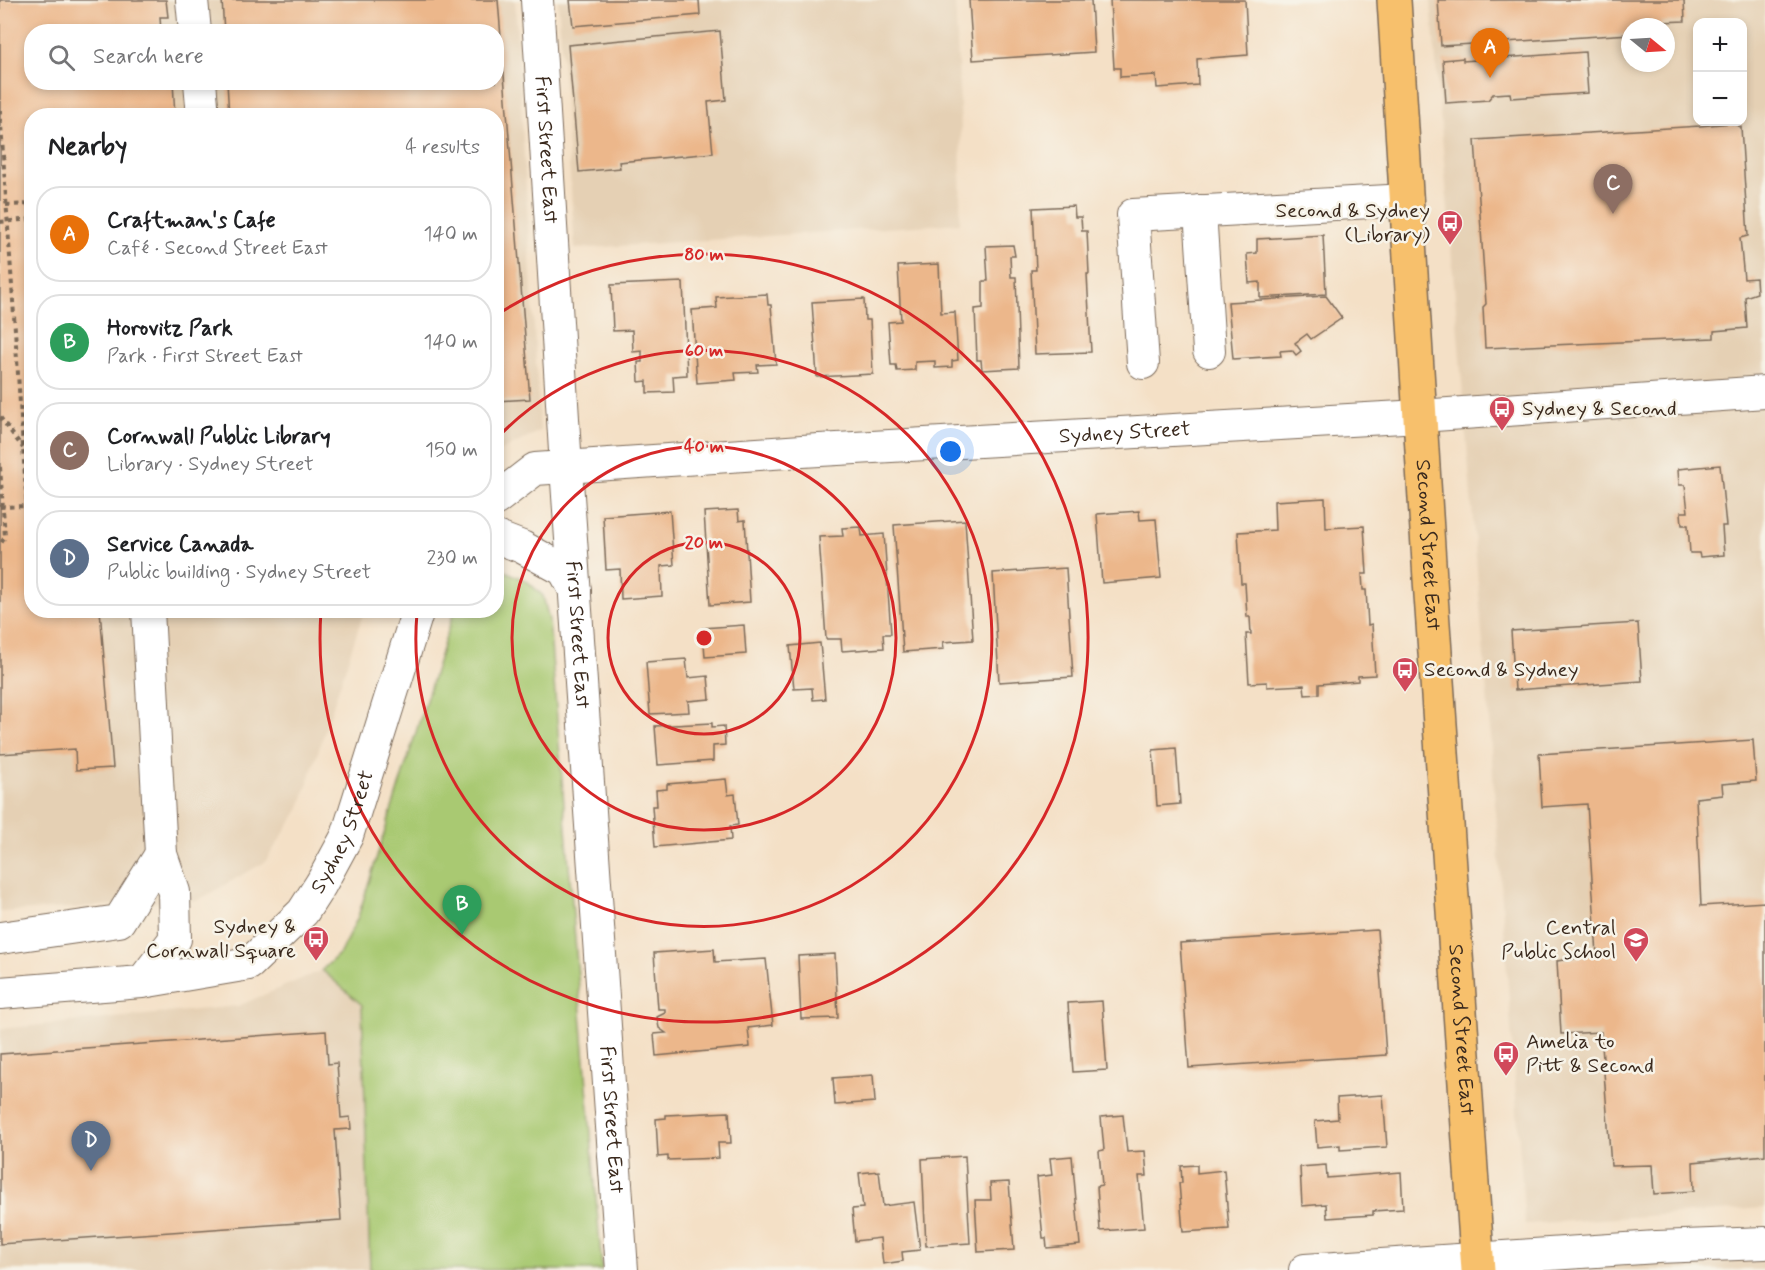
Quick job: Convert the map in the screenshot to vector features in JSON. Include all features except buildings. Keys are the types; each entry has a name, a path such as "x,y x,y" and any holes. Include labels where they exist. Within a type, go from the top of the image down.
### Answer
{"main road":[{"name":"Second Street East","path":"1394,0 1431,595 1477,1265"}],"street":[{"path":"192,0 194,24"},
{"name":"First Street East","path":"537,0 566,467 622,1270"},
{"path":"200,90 202,108"},
{"path":"1143,363 1133,214 1407,200"},
{"path":"1200,211 1209,351"},
{"name":"Sydney Street","path":"504,493 535,469 813,450 1420,416 1765,392"},
{"path":"504,540 564,570 575,590"},
{"path":"142,982 175,939 174,892 161,854 148,618"},
{"name":"Sydney Street","path":"0,993 142,982 249,964 303,912 347,836 415,618"},
{"path":"0,938 119,921 161,854"},
{"path":"1305,1270 1477,1265 1657,1247 1765,1244"}],"path":[{"path":"0,111 24,465"},
{"path":"6,206 24,205"},
{"path":"0,222 24,220"},
{"path":"0,417 22,448"},
{"path":"0,467 1,507 5,537 0,545"},
{"path":"1,507 24,506"}],"shaded area":[{"path":"0,0 515,0 540,431 504,449 504,108 24,108 24,618 362,618 299,810 265,862 198,900 0,912"},
{"path":"558,0 955,0 961,128 960,223 575,249"},
{"path":"1431,0 1765,0 1765,1208 1525,1224 1489,718"},
{"path":"322,970 362,1005 370,1270 0,1270 0,1029 238,1006"},
{"path":"1765,1257 1765,1270 1537,1270"}],"green space":[{"path":"504,571 527,581 543,596 549,620 602,1270 370,1270 362,1005 322,970 340,953 358,917 452,618 504,618"}],"place":[{"name":"Craftman's Cafe","path":"1490,78"},
{"name":"Cornwall Public Library","path":"1613,214"},
{"name":"Second & Sydney (Library)","path":"1450,246"},
{"name":"Sydney & Second","path":"1502,432"},
{"name":"Second & Sydney","path":"1405,693"},
{"name":"Horovitz Park","path":"462,935"},
{"name":"Sydney & Cornwall Square","path":"316,962"},
{"name":"Central Public School","path":"1636,963"},
{"name":"Amelia to Pitt & Second","path":"1506,1077"},
{"name":"Service Canada","path":"91,1171"}]}
